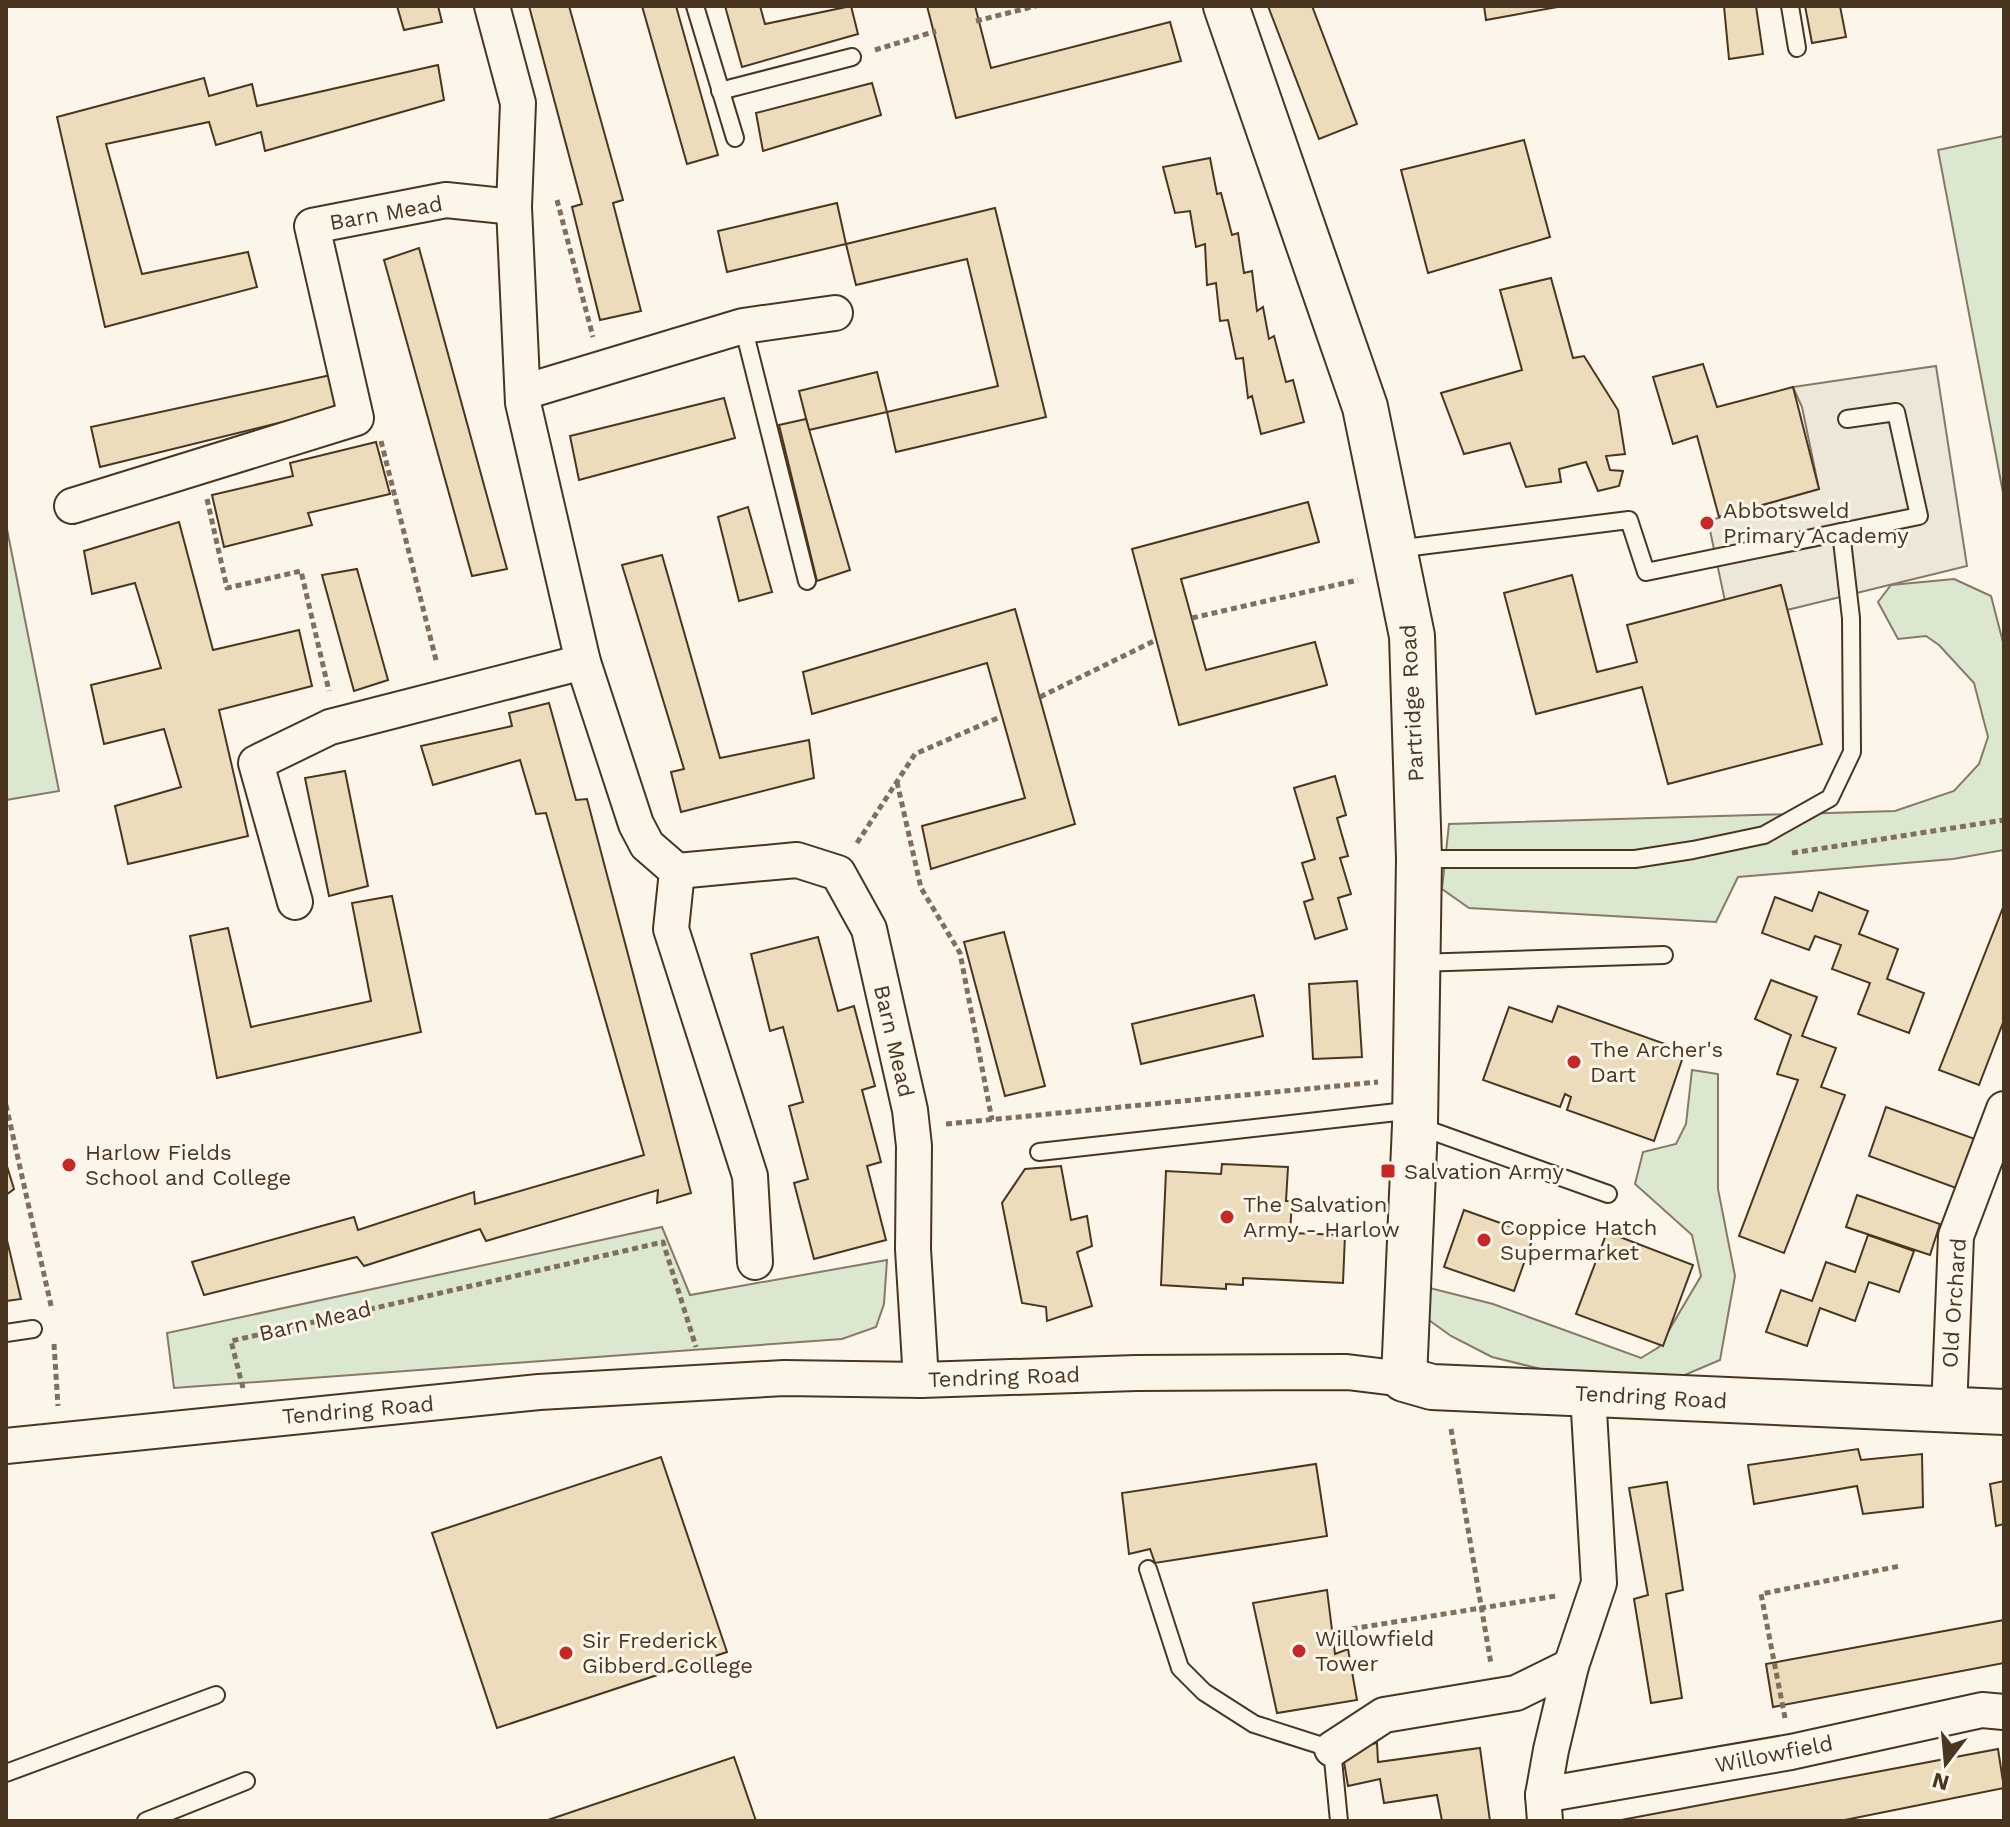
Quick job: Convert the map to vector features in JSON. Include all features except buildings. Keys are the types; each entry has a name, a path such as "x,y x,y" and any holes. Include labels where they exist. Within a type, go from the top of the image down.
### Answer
{"street":[{"path":"492,6 518,103 514,207 523,403 583,662 636,824 647,845 677,871 797,860 838,873"},
{"name":"Partridge Road","path":"1226,6 1365,407 1412,636 1419,859 1415,1104 1424,1383"},
{"name":"Barn Mead","path":"356,418 312,226 446,200 514,207"},
{"path":"524,392 743,326 835,313"},
{"path":"72,506 356,418"},
{"path":"295,902 256,763 338,725 583,662"},
{"path":"677,871 671,929 750,1176 755,1262"},
{"name":"Barn Mead","path":"838,873 869,929 912,1128 913,1249 921,1380"},
{"name":"Old Orchard","path":"1949,1410 1956,1236 2004,1109"},
{"name":"Tendring Road","path":"6,1446 539,1392 784,1378 921,1380 1136,1373 1347,1372 1424,1383 1588,1394 2004,1412"},
{"name":"Willowfield","path":"1588,1394 1599,1583 1571,1666 1544,1808 1982,1710 2004,1712"},
{"path":"1332,1749 1384,1715 1516,1693 1571,1666"}],"lane":[{"path":"695,6 735,138"},
{"path":"1790,6 1797,48"},
{"path":"720,91 852,57"},
{"path":"743,326 807,581"},
{"path":"1396,560 1629,520 1646,572 1919,516 1896,412 1847,419"},
{"path":"1419,859 1635,859 1679,853 1764,835 1830,798 1852,752 1851,618 1841,532"},
{"path":"1417,963 1664,955"},
{"path":"1039,1152 1415,1104 1608,1194"},
{"path":"6,1333 33,1329"},
{"path":"1148,1569 1180,1668 1204,1692 1254,1724 1332,1749 1339,1821"},
{"path":"6,1773 216,1695"},
{"path":"146,1821 246,1781"}],"path":[{"path":"976,21 1036,6"},
{"path":"852,57 936,31"},
{"path":"557,200 602,368"},
{"path":"356,418 381,441 445,697"},
{"path":"200,467 227,588 301,571 338,725"},
{"path":"1192,618 1396,560"},
{"path":"1040,697 1156,640"},
{"path":"838,873 915,754 1000,717"},
{"path":"897,782 921,888 960,953 992,1120"},
{"path":"1777,855 2004,820"},
{"path":"912,1128 992,1120 1415,1104"},
{"path":"6,1105 52,1314"},
{"name":"Barn Mead","path":"251,1420 231,1341 663,1242 707,1384"},
{"path":"53,1329 62,1438"},
{"path":"1424,1383 1481,1608 1496,1696"},
{"path":"1791,1752 1761,1594 1900,1566"},
{"path":"1332,1632 1597,1589"}],"green space":[{"path":"2004,136 2004,498 1938,150"},
{"path":"6,524 59,791 6,800"},
{"path":"1954,579 1991,596 2004,646 2004,850 1953,859 1738,877 1716,922 1469,908 1442,889 1449,824 1895,811 1954,791 1979,764 1988,737 1974,683 1939,645 1926,636 1898,639 1878,602 1891,585"},
{"path":"1692,1070 1718,1074 1718,1189 1735,1276 1720,1360 1673,1380 1602,1384 1492,1357 1451,1336 1419,1313 1418,1285 1493,1304 1641,1358 1659,1347 1701,1276 1692,1235 1635,1184 1643,1152 1676,1144 1686,1124"},
{"path":"662,1227 690,1295 887,1260 884,1304 876,1327 842,1339 174,1388 167,1333"}],"shaded area":[{"path":"1936,366 1967,566 1787,610 1780,585 1725,601 1708,521 1819,489 1802,407 1793,387"}],"place":[{"name":"Abbotsweld Primary Academy","path":"1707,523"},
{"name":"The Archer's Dart","path":"1574,1062"},
{"name":"Harlow Fields School and College","path":"69,1165"},
{"name":"Salvation Army","path":"1388,1171"},
{"name":"The Salvation Army - Harlow","path":"1227,1217"},
{"name":"Coppice Hatch Supermarket","path":"1484,1240"},
{"name":"Willowfield Tower","path":"1299,1651"},
{"name":"Sir Frederick Gibberd College","path":"566,1653"}]}
